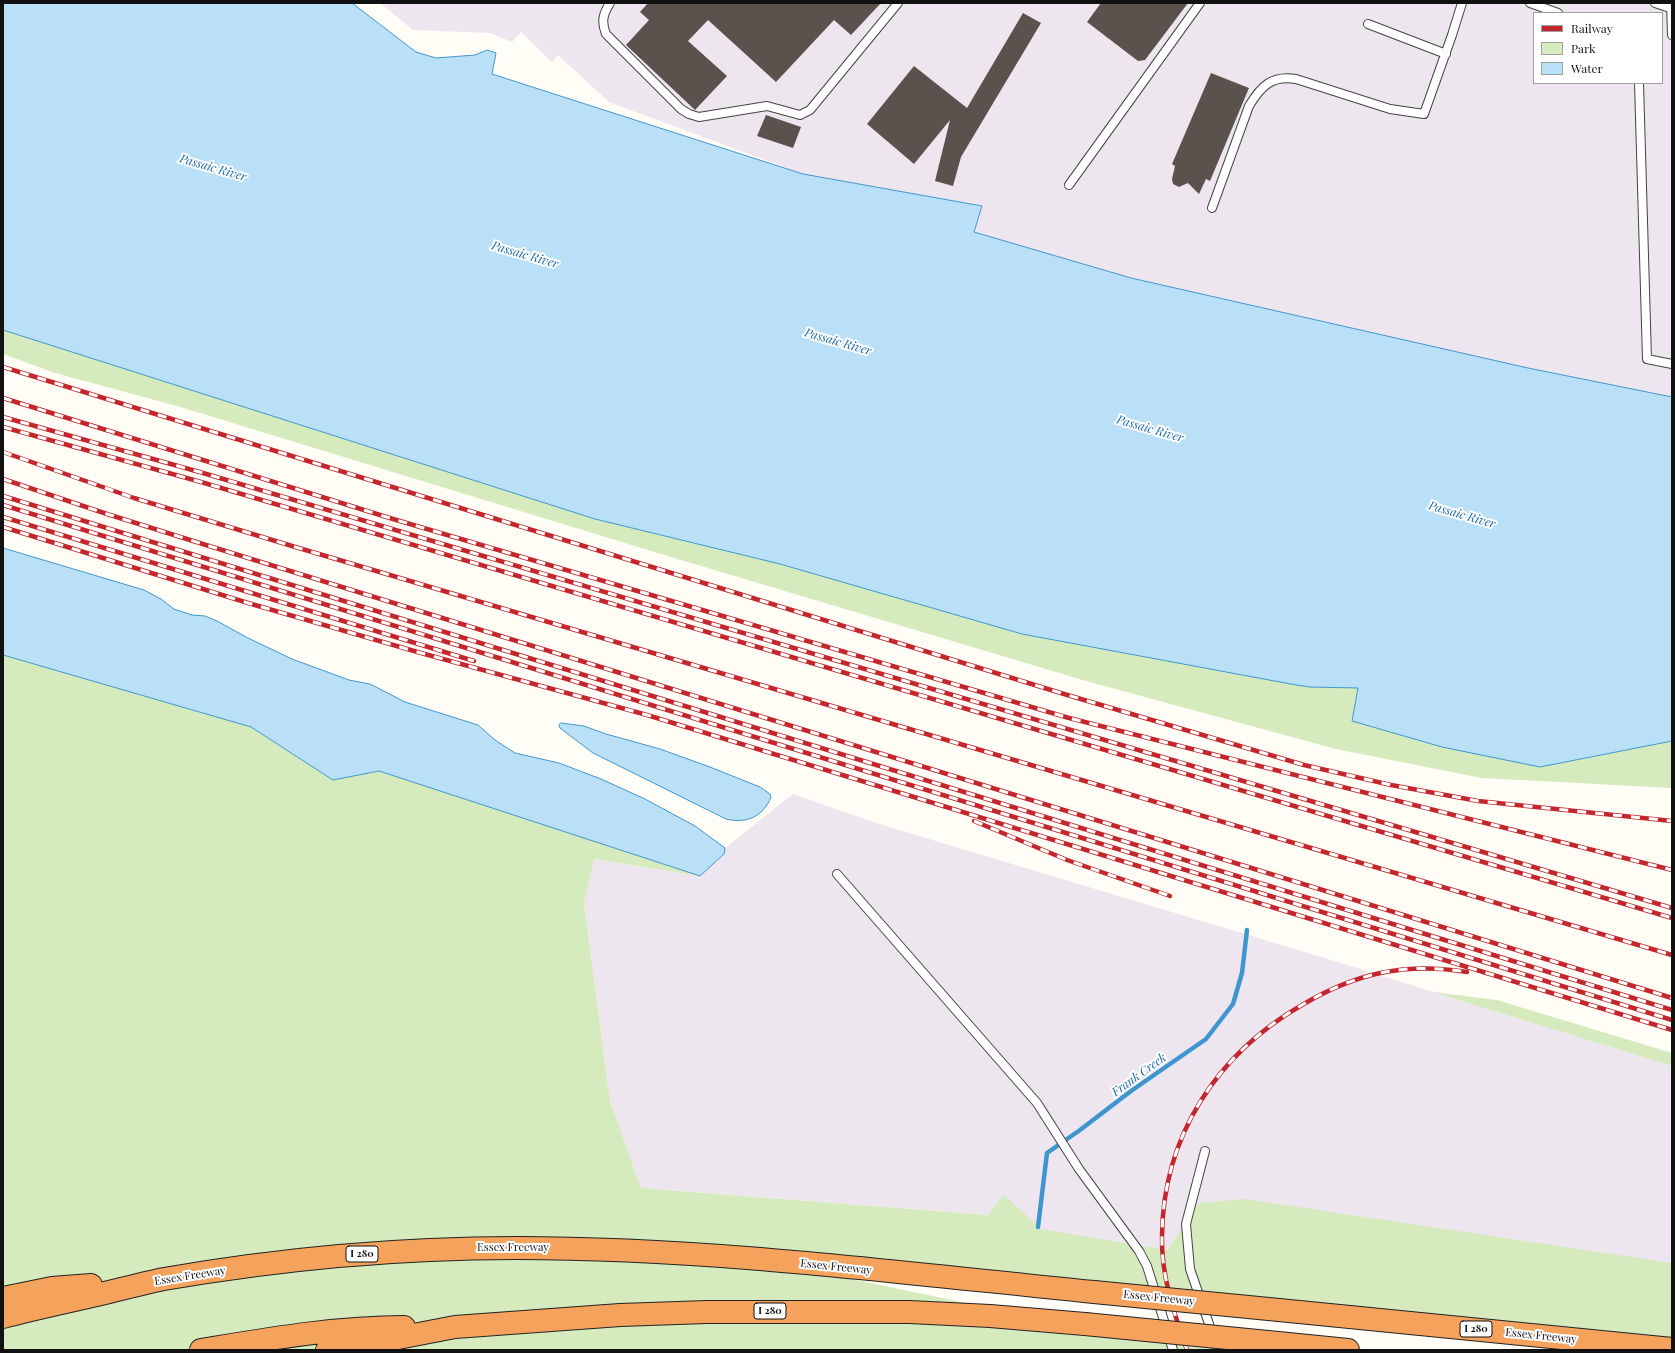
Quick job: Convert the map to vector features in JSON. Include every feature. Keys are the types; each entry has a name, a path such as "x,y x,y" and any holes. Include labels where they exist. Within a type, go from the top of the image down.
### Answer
{"highway":[{"name":"Essex Freeway","path":"3,1317 162,1280 252,1266 356,1255 461,1249 556,1248 657,1251 764,1259 1672,1349"},
{"path":"3,1298 52,1288 162,1280"},
{"name":"I 280","path":"327,1350 455,1327 627,1315 749,1311 822,1311 949,1314 1085,1324 1348,1350"},
{"path":"201,1350 288,1337 372,1327 455,1327"}],"lane":[{"path":"610,3 603,17 603,28 606,34 681,109 689,114 699,117 767,106 800,115 810,110 898,3"},
{"path":"1069,185 1200,3"},
{"path":"1212,208 1249,106 1257,93 1270,82 1285,77 1296,79 1390,110 1424,114 1446,54 1462,3"},
{"path":"1530,3 1555,12"},
{"path":"1655,3 1670,6 1672,35"},
{"path":"1368,24 1446,54"},
{"path":"1639,84 1647,359 1672,364"},
{"path":"837,874 1037,1103 1079,1169 1139,1251 1147,1266 1173,1350"},
{"path":"1205,1151 1186,1224 1190,1269 1218,1350"}],"shaded area":[{"path":"380,3 1672,3 1672,397 1528,368 1131,278 973,232 981,206 803,174 609,102 558,55 552,62 521,32 512,42 490,33 413,30"},
{"path":"793,794 876,823 1328,959 1672,1066 1672,1263 1199,1203 1169,1250 1040,1229 988,1215 641,1188 610,1101 584,903 593,859 700,876 724,854 725,848"}],"green space":[{"path":"3,330 595,519 780,564 1022,634 1296,685 1310,687 1359,688 1540,767 1672,741 1672,788 1482,778 1336,749 1086,681 661,554 177,406 55,373 3,354"},
{"path":"3,655 251,727 333,780 379,771 700,876 594,859 584,903 610,1101 641,1188 988,1215 1004,1195 1041,1229 1168,1250 1199,1203 1245,1199 1672,1263 1672,1338 774,1263 1144,1340 1229,1350 3,1350"},
{"path":"1433,992 1497,1000 1672,1053 1672,1066"}],"water":[{"name":"Passaic River","path":"3,3 352,3 416,52 436,58 475,55 487,50 496,53 492,74 803,174 982,206 974,232 1131,278 1528,368 1672,397 1672,741 1540,767 1442,747 1352,721 1358,688 1310,687 1296,685 1022,634 780,564 595,519 3,330"},
{"path":"3,548 144,590 161,599 174,609 192,615 205,616 217,621 292,659 349,680 370,684 405,702 478,725 495,740 515,753 559,763 601,779 645,799 695,826 725,848 724,854 700,876 379,771 333,780 251,727 3,655"},
{"path":"561,723 584,726 606,734 660,749 760,787 770,794 771,797 768,804 759,814 747,820 726,819 593,753 560,728 559,725"}],"building":[{"path":"648,3 881,3 851,35 834,20 776,82 708,20 688,41 727,76 695,110 626,45 649,20 640,12"},
{"path":"1101,3 1188,3 1145,60 1138,61 1087,22"},
{"path":"1023,13 1041,23 961,157 953,186 935,181 950,120 914,164 867,124 914,66 967,108"},
{"path":"1211,73 1249,88 1210,181 1206,179 1199,194 1188,183 1179,187 1173,184 1172,179 1175,166 1172,164"},
{"path":"766,115 801,127 793,148 757,136"}],"waterway":[{"name":"Frank Creek","path":"1038,1227 1047,1153 1131,1091 1206,1039 1233,1004 1242,973 1247,930"}],"railway":[{"path":"3,367 1064,694 1304,765 1391,785 1478,801 1672,821"},
{"path":"3,398 393,519 1069,718 1672,870"},
{"path":"3,417 203,473 1672,908"},
{"path":"3,427 201,482 1672,918"},
{"path":"3,452 134,498 292,546 1672,955"},
{"path":"3,479 206,545 1672,998"},
{"path":"3,496 1672,1010"},
{"path":"3,505 1672,1020"},
{"path":"3,517 474,661"},
{"path":"3,527 248,603 421,653 647,715 1672,1030"},
{"path":"974,821 1067,860 1170,896"},
{"path":"1187,1350 1169,1294 1162,1251 1162,1236 1165,1199 1172,1165 1184,1132 1200,1101 1221,1073 1244,1048 1272,1025 1322,994 1342,985 1382,973 1423,968 1467,972"}]}
